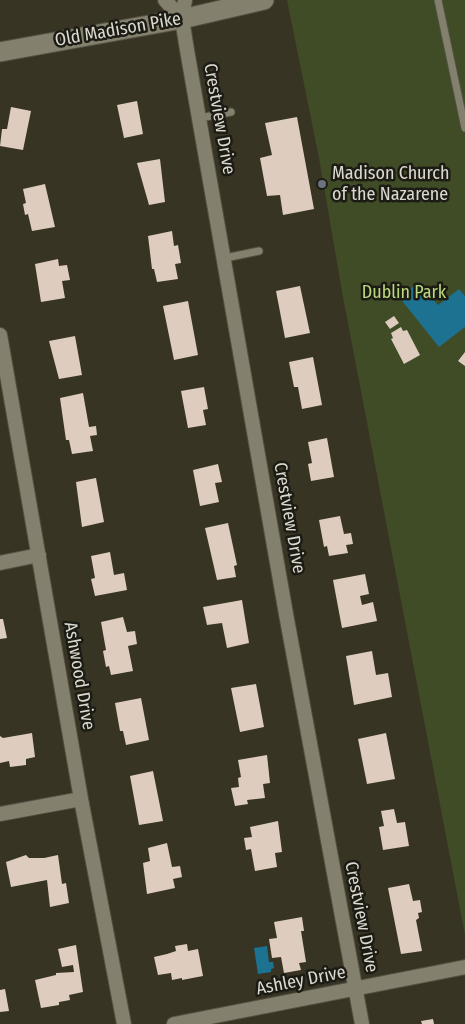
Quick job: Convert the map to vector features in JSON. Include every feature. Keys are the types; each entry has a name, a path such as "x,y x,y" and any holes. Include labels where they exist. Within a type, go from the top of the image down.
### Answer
{"main road":[{"name":"Old Madison Pike","path":"0,52 183,9 264,0"}],"street":[{"path":"165,0 183,9"},
{"name":"Crestview Drive","path":"183,9 200,118 286,614 362,1024"},
{"name":"Ashwood Drive","path":"0,334 81,799 124,1024"},
{"path":"0,563 39,555"},
{"path":"0,814 81,799"},
{"name":"Ashley Drive","path":"174,1024 356,990 465,967"}],"lane":[{"path":"438,0 465,128"},
{"path":"200,118 231,112"},
{"path":"224,258 259,251"}],"green space":[{"name":"Dublin Park","path":"287,0 465,0 465,935 343,297 319,158"}],"water":[{"path":"419,282 438,305 459,289 465,296 465,327 439,347 399,297"},
{"path":"267,946 269,962 273,962 274,968 271,969 271,972 258,974 254,948"}],"building":[{"path":"137,101 143,134 124,138 117,105"},
{"path":"11,107 31,111 23,150 0,146 2,129 7,129"},
{"path":"297,117 314,209 283,215 280,195 267,196 260,158 272,155 265,123"},
{"path":"160,159 165,202 149,205 137,163"},
{"path":"45,184 55,227 32,231 28,214 25,215 23,204 26,203 23,189"},
{"path":"172,231 174,246 178,245 181,263 175,264 178,279 157,282 154,269 152,269 148,236"},
{"path":"58,259 59,266 67,265 70,280 62,281 65,298 41,302 35,264"},
{"path":"300,286 310,333 285,338 276,291"},
{"path":"188,301 198,355 174,360 163,306"},
{"path":"394,316 399,323 390,329 385,322"},
{"path":"401,327 403,331 407,330 420,355 404,364 391,339 393,338 391,333"},
{"path":"75,336 82,375 59,379 49,341"},
{"path":"465,352 465,366 458,361"},
{"path":"313,357 322,405 302,409 298,387 294,387 289,362"},
{"path":"204,387 208,409 203,410 206,425 188,428 181,391"},
{"path":"83,393 89,427 96,426 97,435 90,436 93,451 72,454 69,440 66,440 60,398"},
{"path":"327,438 334,477 311,481 308,464 312,463 308,442"},
{"path":"218,464 222,482 215,483 219,502 200,506 193,470"},
{"path":"96,478 104,522 82,527 76,482"},
{"path":"340,516 344,534 351,533 353,544 346,545 348,553 329,556 327,546 324,547 319,520"},
{"path":"228,523 237,565 234,566 236,577 217,580 205,528"},
{"path":"110,552 114,575 124,573 127,590 95,596 91,579 95,578 91,556"},
{"path":"365,574 369,594 360,596 362,605 373,602 377,621 342,628 333,580"},
{"path":"242,600 249,643 227,648 222,623 207,625 203,607"},
{"path":"123,617 127,632 135,631 137,644 128,646 133,671 111,675 109,666 106,667 103,651 106,650 101,622"},
{"path":"0,619 3,619 7,638 0,639"},
{"path":"372,651 376,675 388,673 392,697 354,705 346,656"},
{"path":"256,684 264,727 240,732 231,688"},
{"path":"141,698 149,740 126,745 123,731 120,731 115,703"},
{"path":"32,733 35,757 26,759 26,765 10,767 9,761 0,763 0,736 3,738"},
{"path":"386,733 395,779 367,784 358,739"},
{"path":"267,755 270,783 263,784 265,798 247,800 248,804 235,806 231,788 239,787 238,778 241,777 238,760"},
{"path":"153,771 163,821 139,825 130,776"},
{"path":"394,809 397,823 405,822 409,846 383,850 379,827 384,826 381,811"},
{"path":"278,821 282,852 275,853 277,867 255,871 251,849 246,850 244,838 252,837 250,827"},
{"path":"167,843 172,867 180,866 182,877 173,879 175,888 147,894 143,863 150,861 148,848"},
{"path":"26,855 29,858 44,858 58,855 62,884 66,883 69,903 50,907 47,880 11,887 6,862"},
{"path":"409,884 413,901 420,900 422,912 418,913 419,918 416,920 422,951 401,954 388,888"},
{"path":"302,917 304,931 301,931 306,962 299,963 301,970 284,973 281,957 272,958 269,939 277,938 274,922"},
{"path":"187,944 188,951 198,949 203,976 172,980 171,973 158,975 154,957 176,951 175,946"},
{"path":"76,945 83,992 69,995 70,1000 59,1002 59,1005 41,1008 35,980 56,975 56,973 74,972 73,965 62,967 58,949"},
{"path":"5,989 9,1011 0,1012 0,990"},
{"path":"433,1019 434,1024 422,1024 421,1021"}],"place":[{"name":"Madison Church of the Nazarene","path":"322,184"}]}
